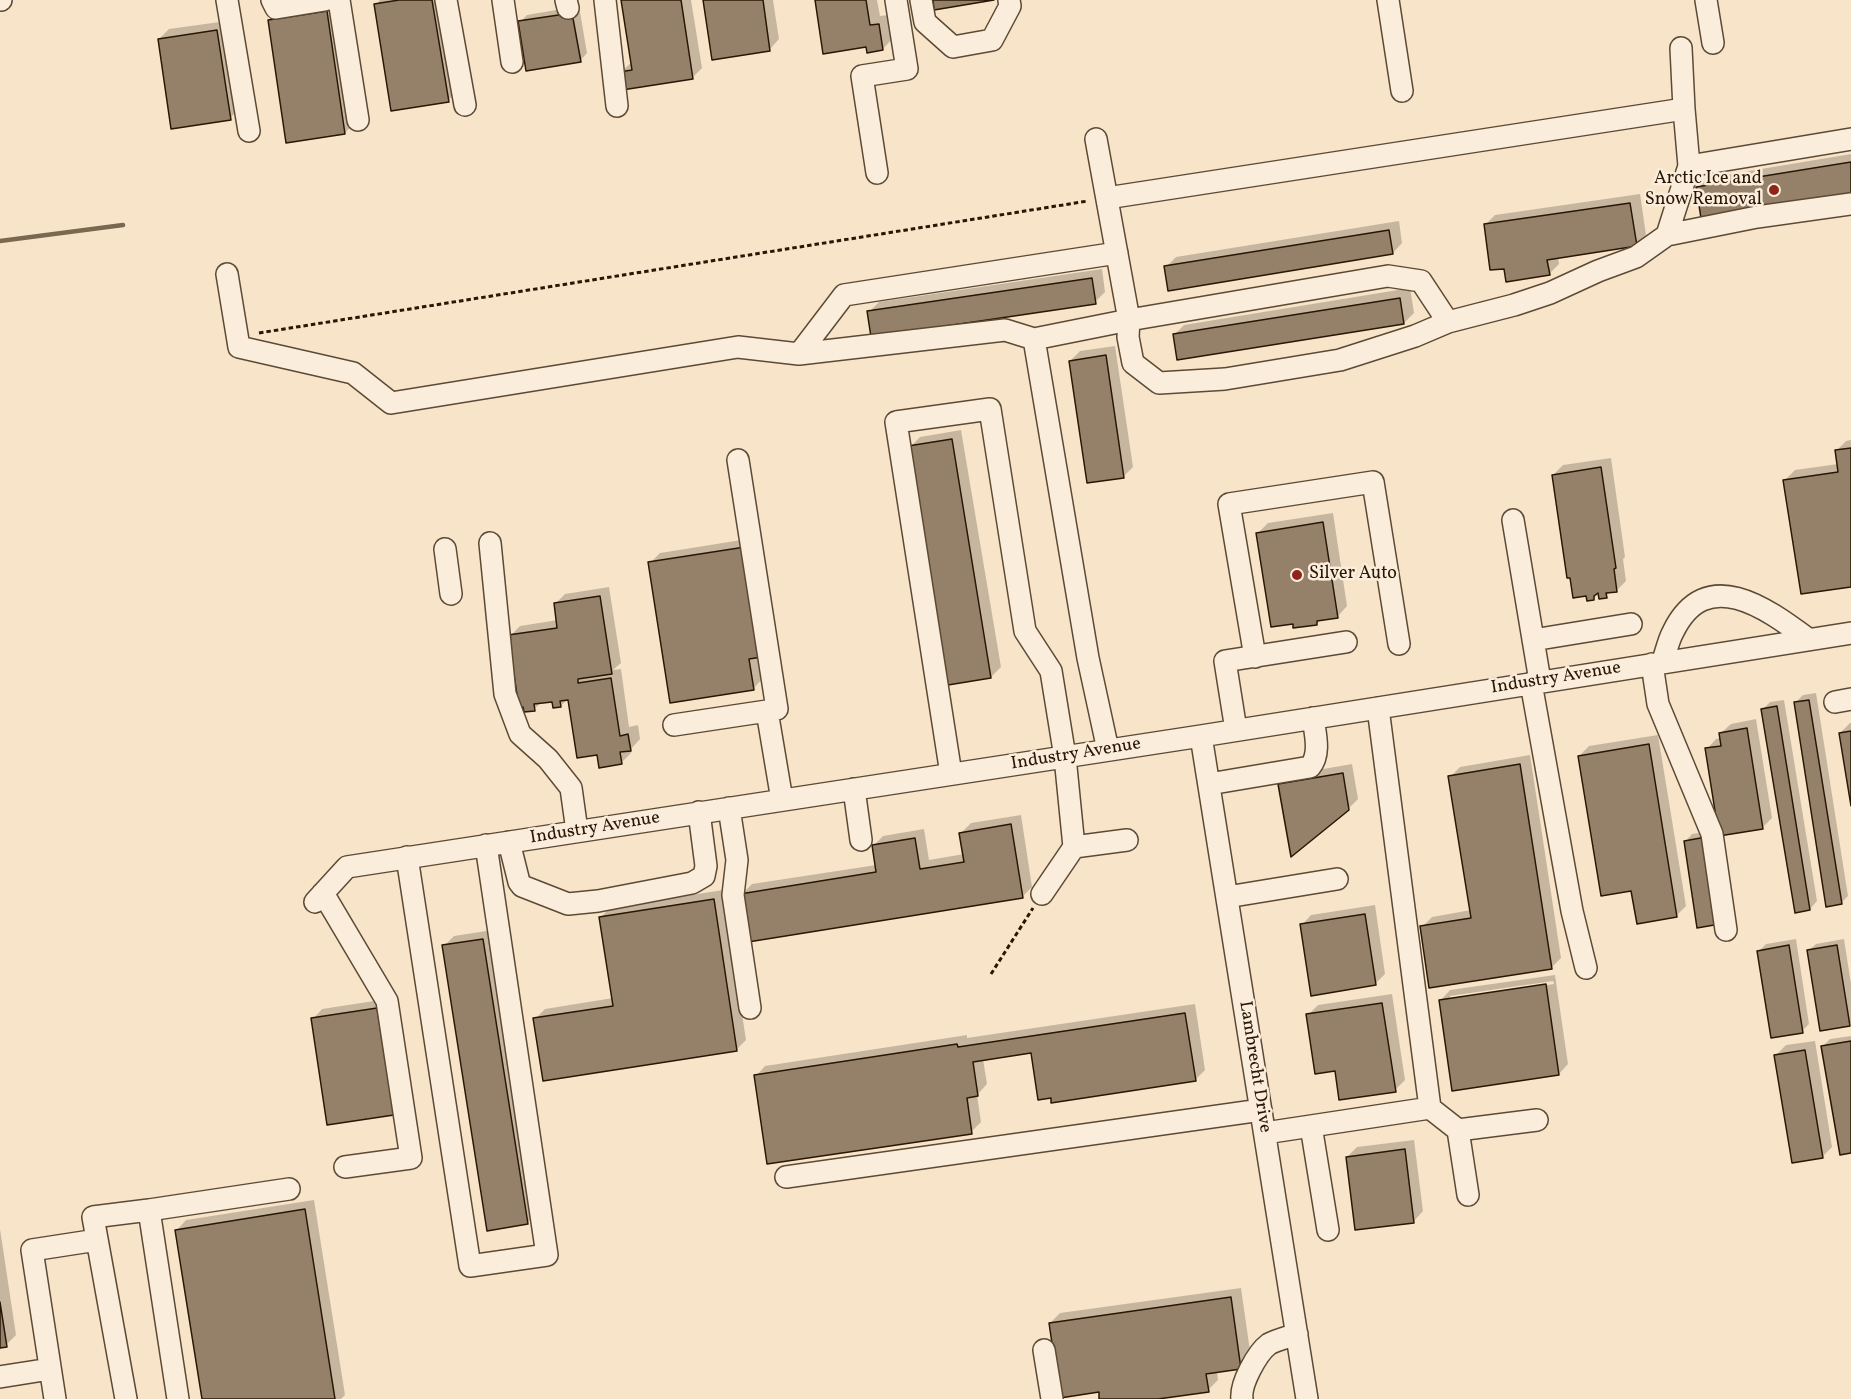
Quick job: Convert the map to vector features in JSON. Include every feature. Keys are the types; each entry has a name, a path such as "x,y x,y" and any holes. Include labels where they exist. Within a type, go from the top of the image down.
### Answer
{"street":[{"path":"227,0 249,131"},
{"path":"272,0 276,8 325,0"},
{"path":"339,0 358,120"},
{"path":"446,0 465,105"},
{"path":"503,0 512,62"},
{"path":"605,0 617,106"},
{"path":"877,173 862,76 907,69 896,0"},
{"path":"921,0 925,22 953,47 992,40 1010,6 1009,0"},
{"path":"1388,0 1402,92"},
{"path":"1706,0 1713,43"},
{"path":"1668,235 1689,166 1681,48"},
{"path":"1107,198 1684,109"},
{"path":"1096,139 1129,320 1128,337 1133,363 1159,383 1225,379 1340,360 1415,336 1448,322 1550,293 1636,257 1668,235 1757,217 1851,204"},
{"path":"1689,166 1851,139"},
{"path":"799,354 843,295 1117,253"},
{"path":"227,274 239,347 353,373 391,403 738,347 799,354 1005,330 1034,339 1129,320 1388,276 1421,281 1448,322"},
{"path":"1034,339 1088,658 1108,750"},
{"path":"951,774 896,422 990,409 1025,631 1051,671 1065,757 1074,847 1042,894"},
{"path":"674,725 777,709 738,460"},
{"path":"1255,657 1229,504 1373,482 1399,644"},
{"path":"1513,520 1533,640 1535,682 1572,911 1586,968"},
{"path":"490,543 505,694 520,734 548,759 571,788 577,831"},
{"path":"445,549 451,594"},
{"path":"1726,930 1712,834 1658,704 1657,663 1672,632 1684,614 1697,601 1714,595 1731,596 1760,608 1778,617 1808,639"},
{"path":"1533,640 1631,624"},
{"name":"Industry Avenue","path":"345,1167 411,1158 387,1001 319,898 347,867 1201,736 1851,633"},
{"path":"1236,730 1226,662 1346,642"},
{"path":"1378,708 1430,1108 1458,1130 1468,1196"},
{"path":"767,711 782,800"},
{"path":"1209,784 1310,766 1315,761 1313,718"},
{"name":"Lambrecht Drive","path":"1201,736 1307,1399"},
{"path":"854,789 861,840"},
{"path":"729,808 738,860 733,895 750,1008"},
{"path":"509,842 522,886 568,904 598,901 692,883 704,876 706,866 699,813"},
{"path":"1074,847 1127,840"},
{"path":"408,857 470,1266 548,1255 486,845"},
{"path":"1227,897 1337,879"},
{"path":"1264,1133 1430,1108"},
{"path":"786,1178 1261,1110"},
{"path":"1458,1130 1537,1120"},
{"path":"1311,1126 1329,1230"},
{"path":"126,1399 93,1217 289,1189"},
{"path":"149,1210 178,1399"},
{"path":"55,1399 32,1250 97,1240"},
{"path":"1242,1399 1241,1394 1250,1368 1269,1345 1297,1334"},
{"path":"1044,1350 1052,1399"},
{"path":"0,1377 50,1369"}],"path":[{"path":"237,336 1107,198"},
{"path":"992,974 1042,894"}],"building":[{"path":"399,0 432,0 449,102 391,111 374,4"},
{"path":"621,0 681,0 693,79 622,90 619,72 632,70"},
{"path":"703,0 763,0 770,51 712,60"},
{"path":"815,0 866,0 870,25 879,24 883,50 867,53 866,47 823,54"},
{"path":"933,0 994,0 934,10"},
{"path":"327,11 345,134 286,143 268,20"},
{"path":"572,13 581,62 526,71 518,21"},
{"path":"217,30 231,120 171,129 158,39"},
{"name":"Arctic Ice and Snow Removal","path":"1851,162 1851,193 1701,218 1696,187"},
{"path":"1630,203 1637,246 1547,260 1550,275 1506,282 1504,269 1490,270 1484,224"},
{"path":"1389,230 1393,254 1168,291 1164,266"},
{"path":"1092,278 1096,304 871,337 867,311"},
{"path":"1400,298 1404,324 1177,360 1173,334"},
{"path":"1106,355 1124,478 1087,483 1069,361"},
{"path":"952,439 991,678 948,685 908,446"},
{"path":"1851,448 1851,587 1801,594 1783,480 1838,472 1835,450"},
{"path":"1601,467 1616,568 1614,569 1617,592 1606,593 1607,598 1599,599 1598,593 1594,596 1594,600 1587,601 1586,596 1573,598 1570,578 1567,578 1552,475"},
{"name":"Silver Auto","path":"1323,522 1338,618 1317,621 1317,625 1293,628 1293,624 1271,627 1256,533"},
{"path":"745,547 762,657 749,659 754,690 670,703 648,562"},
{"path":"600,596 612,674 578,679 578,683 611,678 620,736 628,734 631,751 620,752 622,764 599,768 597,755 577,758 568,700 560,701 561,707 553,708 552,702 534,704 535,711 524,712 523,707 519,708 508,635 557,628 554,603"},
{"path":"1809,700 1842,904 1826,907 1794,702"},
{"path":"1777,706 1810,910 1795,913 1761,709"},
{"path":"1747,728 1763,829 1719,836 1705,748 1721,746 1719,733"},
{"path":"1851,731 1851,806 1839,733"},
{"path":"1649,744 1677,917 1637,924 1631,891 1601,896 1578,756"},
{"path":"1520,764 1552,969 1429,988 1420,926 1471,918 1448,776"},
{"path":"1343,773 1349,810 1291,857 1278,784"},
{"path":"1011,824 1023,898 748,942 740,894 876,872 872,845 915,838 920,869 964,862 959,833"},
{"path":"1706,837 1720,924 1697,928 1684,841"},
{"path":"714,899 737,1051 543,1081 533,1018 613,1006 599,917"},
{"path":"1365,914 1376,985 1311,996 1300,924"},
{"path":"483,939 528,1224 487,1231 442,945"},
{"path":"1789,945 1803,1033 1771,1038 1757,951"},
{"path":"1837,945 1850,1026 1820,1031 1807,950"},
{"path":"1546,984 1559,1075 1452,1091 1439,1000"},
{"path":"1382,1003 1396,1092 1339,1100 1335,1071 1315,1074 1306,1014"},
{"path":"377,1008 394,1115 327,1125 311,1018"},
{"path":"1185,1013 1196,1081 1051,1103 1051,1098 1038,1100 1031,1053 973,1062 978,1096 967,1098 972,1134 767,1164 754,1075"},
{"path":"1851,1041 1851,1153 1840,1155 1821,1046"},
{"path":"1805,1050 1823,1158 1792,1163 1774,1055"},
{"path":"1405,1149 1414,1223 1355,1230 1346,1157"},
{"path":"305,1209 335,1399 202,1399 175,1230"},
{"path":"1231,1297 1241,1369 1206,1374 1209,1392 1158,1399 1099,1399 1099,1392 1060,1398 1049,1323"},
{"path":"0,1302 7,1347 0,1348"}],"waterway":[{"path":"0,241 123,225"}],"place":[{"name":"Arctic Ice and Snow Removal","path":"1774,190"},
{"name":"Silver Auto","path":"1297,575"}]}
